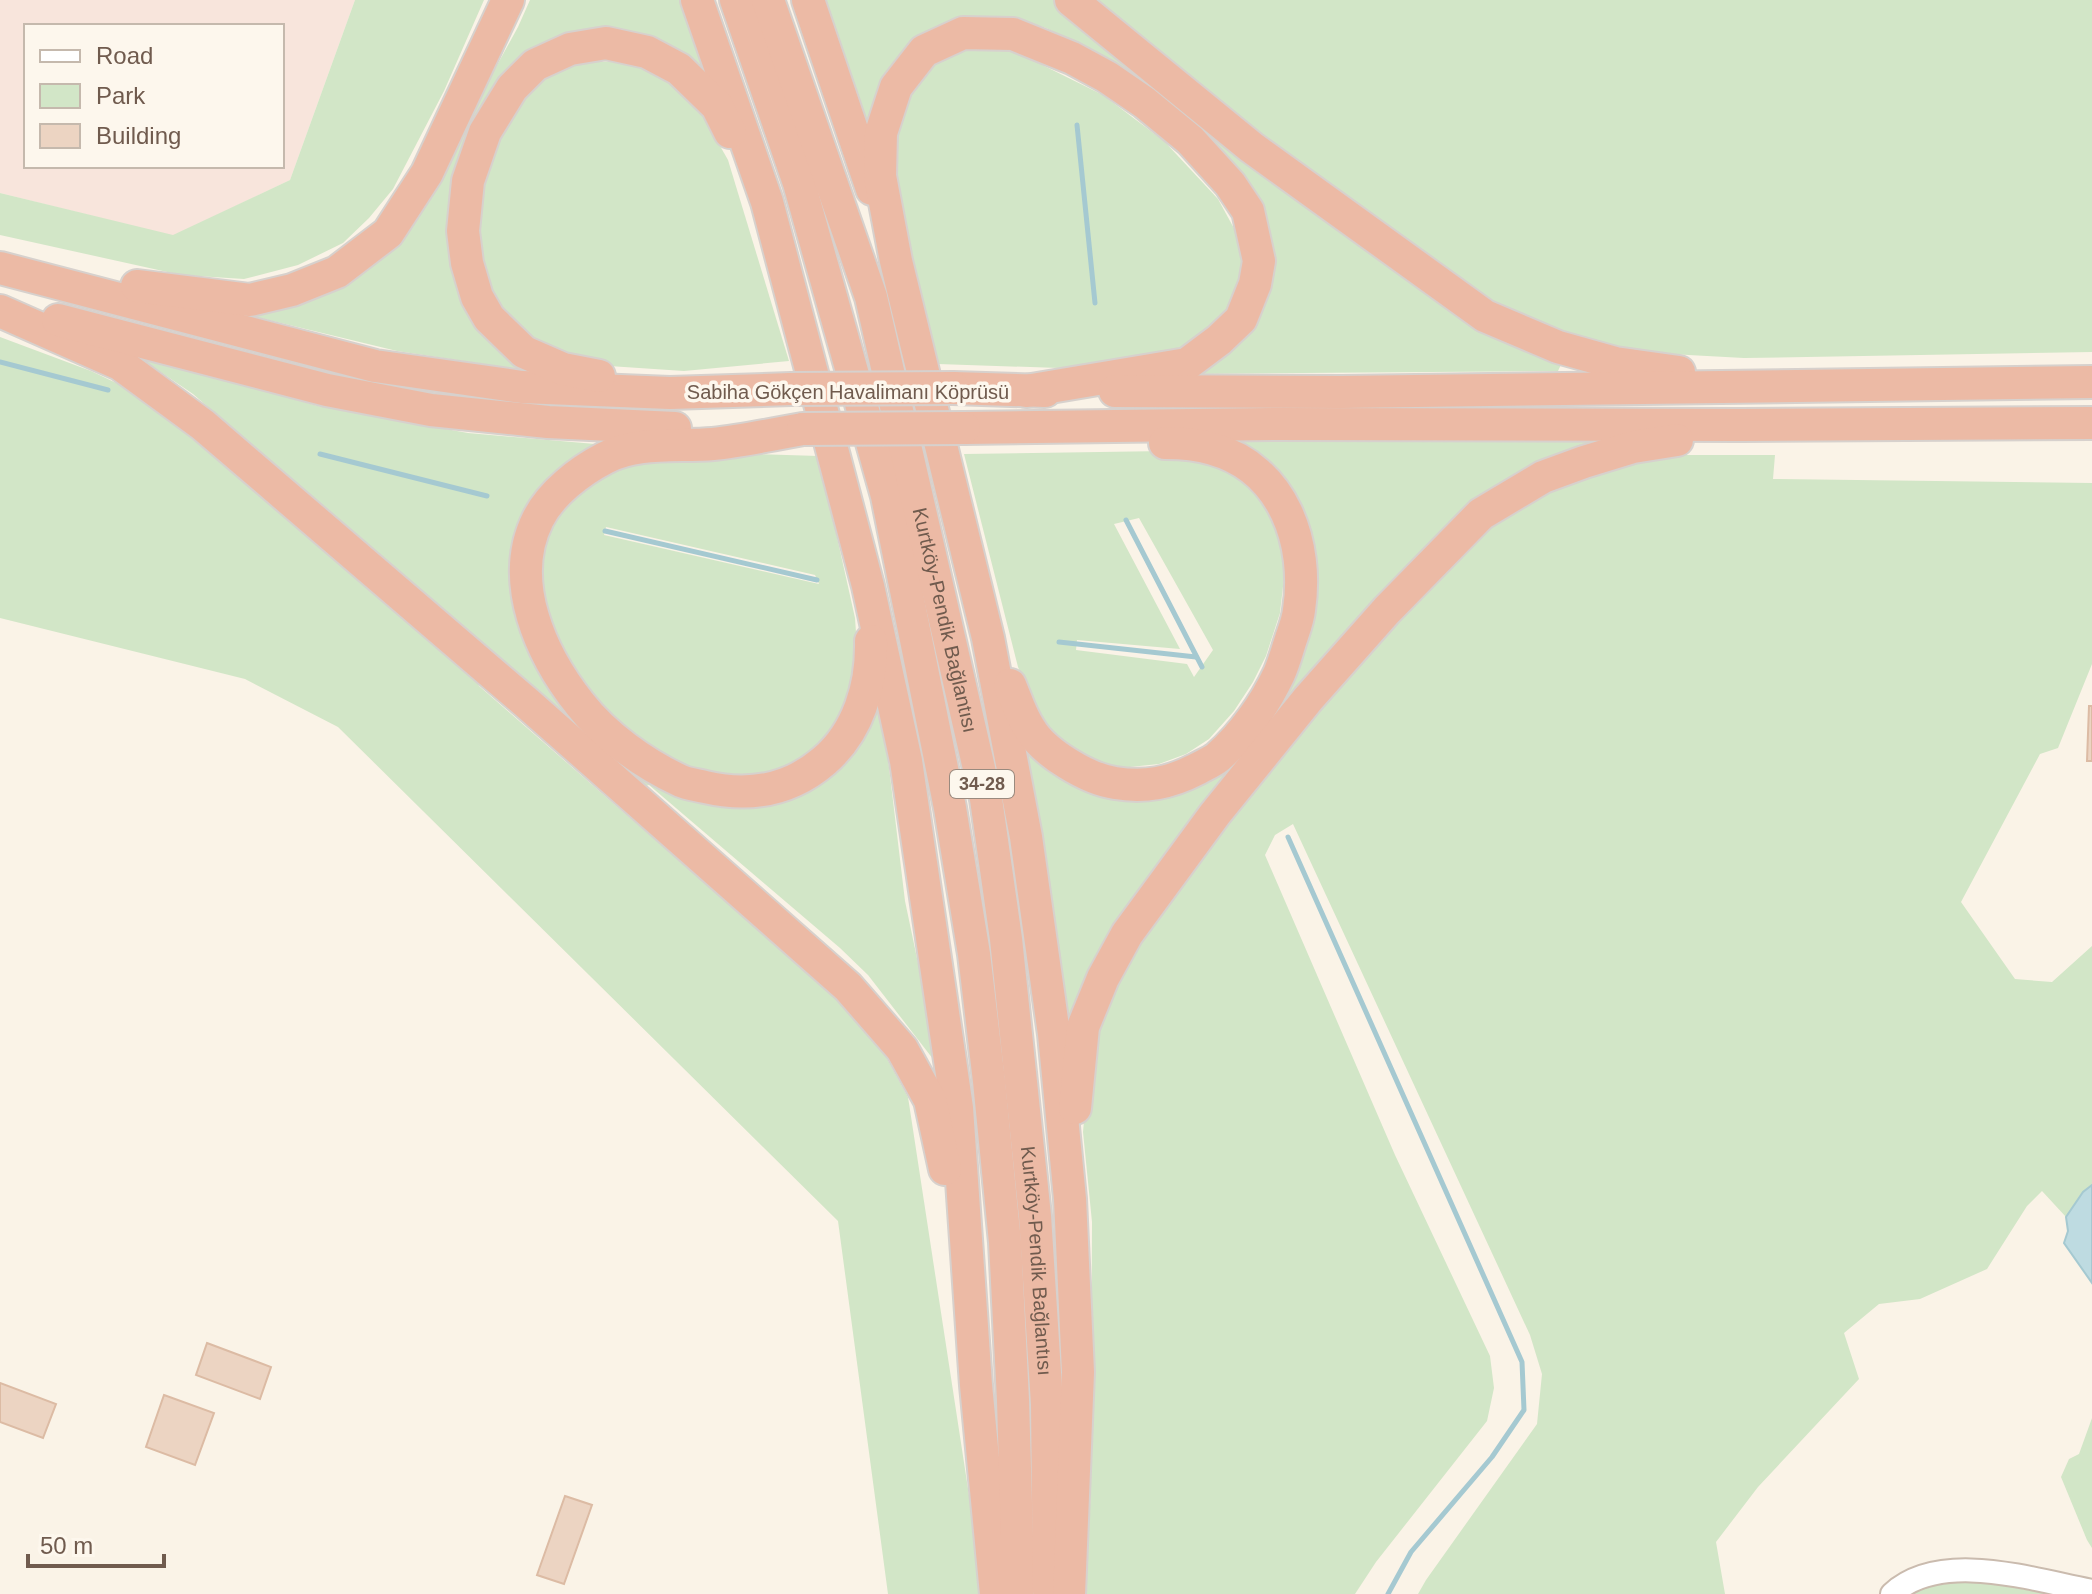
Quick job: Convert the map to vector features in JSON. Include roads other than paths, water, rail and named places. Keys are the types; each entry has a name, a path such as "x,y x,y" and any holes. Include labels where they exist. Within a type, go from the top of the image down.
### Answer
{"highway":[{"path":"0,267 250,300 292,290 337,272 388,233 427,173 508,0"},
{"path":"697,0 767,202 868,586 906,761 954,1092 976,1385 996,1594"},
{"name":"Kurtköy-Pendik Bağlantısı","path":"736,0 799,183 887,496 950,808 974,954 1005,1242 1017,1594"},
{"name":"Kurtköy-Pendik Bağlantısı","path":"768,0 871,297 986,799 1006,939 1035,1216 1047,1404 1049,1594"},
{"path":"808,0 896,261"},
{"path":"1071,0 1251,147 1485,316 1558,347 1615,363 1681,372 1854,386"},
{"path":"1026,391 1187,364 1241,319 1255,284 1259,261 1248,211 1230,184 1190,140 1145,103 1072,58 1013,34 963,33 924,51 896,87 881,133 880,176 896,261 988,638 1030,867 1054,1034 1070,1199 1078,1372 1069,1594"},
{"path":"670,393 563,369 524,352 489,318 477,297 467,263 463,231 468,181 485,132 512,88 535,65 570,49 606,43 647,52 679,69 717,106 767,202"},
{"path":"0,267 375,366 522,387 670,393"},
{"path":"0,305 327,390 431,410 548,422 803,429"},
{"path":"0,311 120,364 203,425 528,704 848,987 902,1049 930,1100 970,1283"},
{"path":"1026,391 1342,392 2092,382"},
{"name":"Sabiha Gökçen Havalimanı Köprüsü","path":"670,393 953,388 1026,391"},
{"path":"1023,427 2092,423"},
{"path":"1070,1199 1083,1027 1103,978 1127,934 1215,814 1308,699 1387,610 1481,514 1543,477 1584,462 1633,447 1742,425"},
{"path":"988,638 1030,730 1044,746 1063,761 1102,781 1133,786 1160,784 1186,775 1217,758 1242,731 1280,673 1299,614 1302,587 1295,529 1266,481 1245,464 1215,449 1185,443 1134,442 1023,427"},
{"name":"Sabiha Gökçen Havalimanı Köprüsü","path":"803,429 1023,427"},
{"path":"803,429 715,443 639,447 606,457 575,477 554,496 538,519 529,547 525,578 530,608 541,639 581,706 611,737 683,782 746,793 786,785 815,769 839,748 855,723 871,659 868,586"}],"street":[{"path":"1892,1594 1902,1584 1918,1577 1953,1570 1985,1571 2092,1591"}],"water":[{"path":"2092,1185 2092,1283 2064,1243 2068,1231 2066,1217 2083,1192"}],"waterway":[{"path":"1077,125 1095,303"},
{"path":"0,362 108,390"},
{"path":"320,454 487,496"},
{"path":"1126,520 1202,667"},
{"path":"605,531 817,580"},
{"path":"1059,642 1196,657"},
{"path":"1288,837 1522,1362 1524,1410 1492,1457 1411,1552 1388,1594"}]}
